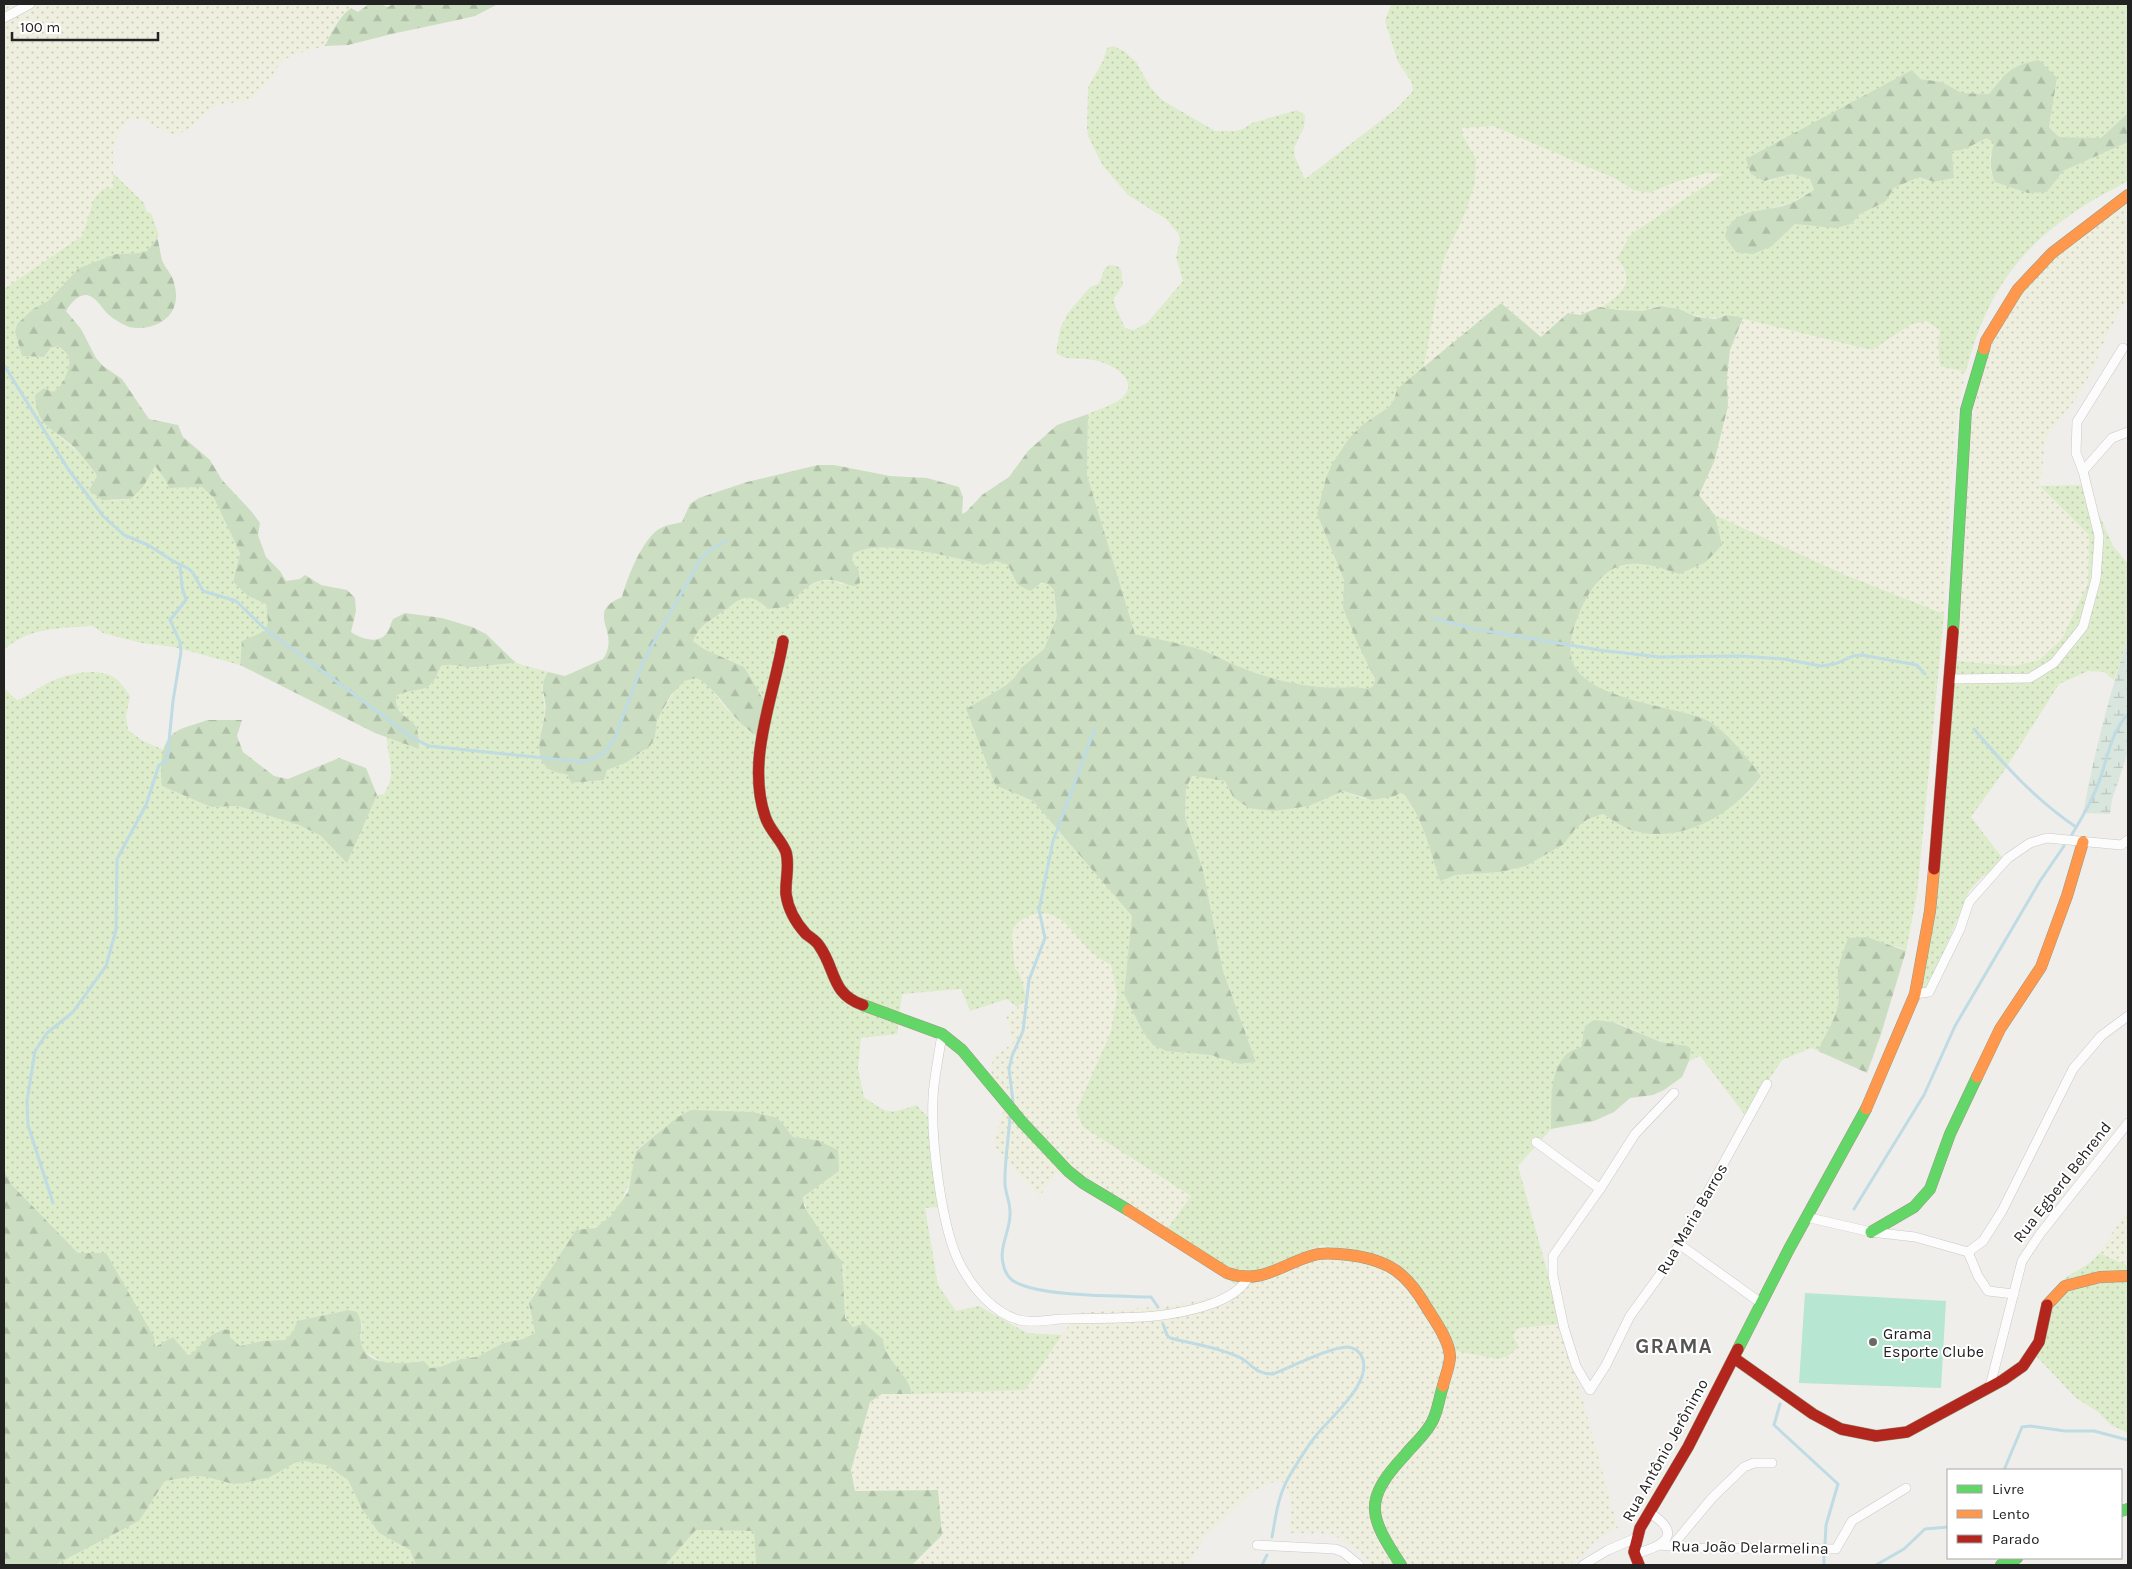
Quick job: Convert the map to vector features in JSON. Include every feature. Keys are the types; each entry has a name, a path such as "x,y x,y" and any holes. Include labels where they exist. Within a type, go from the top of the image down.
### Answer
{"street":[{"path":"4,18 30,4"},
{"name":"Rua Antônio Jerônimo","path":"1634,1554 1636,1538 1649,1512 1688,1447 1806,1217 1863,1117 1915,994 1930,911 1950,679 1966,410 1986,341 2018,288 2052,253 2128,195"},
{"path":"1950,679 2030,678 2054,663 2083,626 2096,580 2099,536 2083,471 2076,453 2077,422 2123,348"},
{"path":"2083,471 2112,438 2128,432"},
{"path":"783,641 761,742 759,760 764,817 787,858 785,885 787,901 797,922 819,944 827,958 838,989 844,996 857,1003 942,1034 962,1050 1068,1171 1083,1183 1138,1216 1205,1261 1238,1278 1258,1278 1319,1253 1366,1257 1393,1266 1407,1278 1436,1325 1448,1349 1451,1360 1443,1383 1437,1410 1431,1424 1395,1466 1376,1498 1374,1508 1378,1524 1401,1565"},
{"path":"1915,994 1929,992 1960,929 1969,902 2008,858 2030,843 2047,838 2121,845 2128,840"},
{"path":"1871,1232 1914,1208 1930,1188 1950,1134 2000,1029 2040,967 2067,896 2083,842"},
{"path":"1968,1252 1983,1241 2002,1211 2073,1069 2101,1036 2128,1016"},
{"path":"942,1034 933,1098 935,1149 940,1191 948,1230 961,1266 987,1301 1020,1320 1149,1316 1180,1313 1222,1299 1238,1291 1246,1279"},
{"name":"Rua Maria Barros","path":"1674,1093 1635,1134 1556,1250 1551,1262 1564,1328 1576,1366 1590,1390 1606,1365 1630,1316 1670,1261 1766,1084"},
{"name":"Rua Egberd Behrend","path":"1990,1386 2022,1261 2040,1234 2128,1123"},
{"path":"1536,1142 1600,1188"},
{"path":"1806,1217 1871,1232 1915,1237 1968,1252"},
{"path":"1679,1244 1761,1302"},
{"path":"1968,1252 1978,1276 1988,1291 2014,1294"},
{"path":"1734,1358 1814,1414 1841,1429 1876,1436 1907,1432 2003,1380 2023,1366 2039,1342 2045,1307 2065,1286 2100,1277 2128,1276"},
{"path":"1672,1546 1712,1498 1744,1467 1754,1463 1772,1463"},
{"name":"Rua João Delarmelina","path":"1634,1554 1659,1546 1836,1548 1852,1521 1906,1488"},
{"path":"1649,1512 1663,1524 1667,1531 1664,1540 1659,1546"},
{"path":"1582,1565 1608,1550 1636,1538"},
{"path":"1257,1546 1335,1549 1343,1552 1359,1565"},
{"path":"1634,1554 1639,1565"},
{"path":"2001,1565 2014,1559"}],"green space":[{"path":"4,4 353,4 337,23 325,46 292,55 280,63 270,79 251,100 211,108 192,127 177,135 168,134 142,119 129,120 124,124 113,150 113,188 90,209 82,236 4,289"},
{"path":"369,4 380,4 388,7 393,4 498,4 475,16 348,45 325,46 346,12 351,8 358,12"},
{"path":"1391,4 2128,4 2128,113 2101,138 2059,137 2049,127 2057,78 2001,78 1989,94 1962,93 1942,82 1920,79 1768,181 1792,174 1810,179 1814,190 1788,204 1772,208 1772,246 1795,224 1851,224 1860,214 1885,202 1894,188 1919,177 1934,182 1954,178 1952,151 1965,148 1987,138 1995,143 1990,157 1991,173 2023,190 2047,192 2063,171 2128,142 2128,181 2090,202 2049,231 2016,265 2002,284 1981,325 1966,372 1940,366 1938,344 1940,330 1926,321 1910,325 1872,350 1727,315 1709,318 1701,317 1663,306 1641,311 1602,307 1624,287 1626,274 1617,258 1631,234 1723,174 1707,173 1676,182 1649,193 1633,190 1616,179 1493,126 1462,128 1462,134 1476,159 1475,183 1466,211 1443,261 1424,367 1397,389 1394,400 1389,407 1362,425 1350,437 1343,449 1317,514 1344,580 1343,608 1375,679 1374,684 1370,688 1338,688 1310,686 1281,680 1240,667 1202,650 1135,634 1087,475 1088,414 1120,400 1127,390 1128,383 1120,372 1107,364 1088,359 1069,358 1056,353 1060,329 1068,313 1090,287 1099,284 1104,270 1109,265 1117,266 1121,269 1123,285 1114,298 1114,303 1125,328 1134,330 1147,323 1183,281 1176,257 1180,240 1178,233 1166,219 1128,195 1103,166 1088,136 1088,87 1103,61 1107,48 1113,46 1124,51 1136,62 1151,88 1162,100 1215,131 1243,129 1252,123 1297,110 1305,115 1304,127 1294,148 1295,157 1305,179 1396,109 1413,91 1412,83 1398,62 1385,21"},
{"path":"2039,60 2057,78 2049,127 2059,137 2101,138 2128,113 2128,142 2063,171 2047,192 2028,193 1995,182 1991,162 1994,143 1987,138 1966,148 1952,151 1954,178 1934,182 1919,177 1894,188 1885,202 1860,214 1851,224 1836,228 1795,224 1772,246 1753,254 1736,252 1725,237 1733,221 1741,216 1790,204 1814,190 1810,179 1792,174 1764,181 1751,174 1746,159 1912,70 1920,79 1942,82 1962,93 1989,94 2010,71 2022,64"},
{"path":"1493,125 1616,179 1630,189 1649,193 1676,182 1707,173 1724,174 1631,234 1620,262 1626,276 1621,295 1602,307 1592,309 1580,315 1568,313 1541,337 1501,303 1424,367 1443,261 1466,211 1475,183 1476,159 1462,134 1462,128"},
{"path":"113,173 144,203 147,212 151,213 159,235 147,251 116,254 79,268 48,301 33,309 17,324 15,332 22,356 44,357 52,348 58,346 68,357 67,373 60,387 53,392 44,388 35,395 49,428 75,449 98,475 90,487 112,501 131,499 143,487 155,466 169,488 202,487 214,498 240,553 233,582 248,596 266,604 268,621 265,631 250,640 243,648 240,665 174,647 141,643 103,633 93,626 46,630 13,642 4,650 4,289 82,236 94,199 103,189 113,188"},
{"path":"2128,199 2128,301 2122,307 2106,337 2094,367 2078,396 2046,438 2040,486 2089,535 2088,583 2062,639 2039,660 2014,666 1957,661 1971,431 1976,400 1990,342 2022,282"},
{"path":"157,238 162,260 172,277 176,292 175,305 168,317 155,325 129,327 111,317 97,301 87,295 77,298 66,311 81,329 96,358 103,366 122,379 149,419 178,425 183,437 210,460 222,480 260,523 258,535 266,557 280,571 286,581 300,579 305,575 321,585 347,590 355,598 356,611 351,632 373,640 386,634 393,619 405,613 442,618 472,627 486,634 516,663 472,667 441,666 433,682 428,687 396,696 399,711 416,727 419,749 375,733 240,665 242,641 265,631 268,621 266,604 248,596 233,582 240,553 214,498 202,487 169,488 155,466 143,487 131,499 102,500 89,490 97,476 95,472 75,448 48,427 39,415 35,395 44,388 53,392 60,387 67,373 69,359 66,353 58,346 51,348 44,357 22,356 15,332 17,324 33,309 48,301 79,268 116,254 147,251"},
{"path":"1501,303 1541,337 1568,313 1580,315 1600,307 1642,311 1661,306 1679,309 1697,317 1715,319 1727,315 1743,318 1730,350 1727,377 1728,406 1714,462 1699,495 1715,515 1722,545 1706,562 1679,574 1641,564 1625,565 1610,570 1599,580 1582,607 1570,646 1574,665 1583,677 1614,694 1702,718 1710,722 1727,735 1761,776 1750,790 1722,814 1688,829 1652,834 1634,831 1603,814 1588,819 1576,828 1564,844 1526,866 1501,872 1456,875 1440,881 1421,823 1402,792 1395,796 1372,800 1343,791 1309,806 1273,811 1249,808 1233,797 1225,781 1192,776 1186,788 1185,817 1203,870 1223,971 1256,1062 1240,1064 1210,1055 1166,1051 1153,1045 1143,1032 1124,994 1132,916 1033,801 995,785 966,709 1005,686 1021,668 1044,649 1057,617 1054,590 1048,584 1041,583 1030,591 1017,584 1008,565 996,561 985,565 918,550 898,548 865,549 853,554 852,561 859,571 860,583 855,586 832,580 818,581 801,592 786,607 768,609 754,599 743,598 704,625 698,631 693,641 704,649 744,667 766,704 758,736 741,723 713,691 697,678 684,681 671,695 657,720 655,737 650,746 627,762 607,770 604,780 571,783 568,775 549,769 541,759 539,746 546,708 543,683 548,672 565,676 603,659 608,649 605,610 611,603 622,597 636,560 653,534 661,528 682,522 690,504 699,498 747,482 818,465 834,465 890,476 927,478 959,487 963,497 962,514 982,495 1009,477 1028,451 1057,425 1088,414 1087,475 1135,634 1202,650 1240,667 1281,680 1310,686 1370,688 1374,684 1375,679 1343,608 1344,580 1317,514 1326,478 1332,464 1350,437 1362,425 1389,407 1394,400 1397,389"},
{"path":"1743,318 1872,350 1910,325 1926,321 1940,330 1938,344 1940,366 1966,372 1959,403 1954,441 1944,614 1843,574 1716,515 1699,495 1714,462 1728,406 1727,377 1730,350"},
{"path":"2086,485 2113,546 2128,564 2128,638 2114,680 2104,672 2088,671 2059,684 2004,771 1971,817 2004,860 2000,865 1982,877 1969,891 1944,951 1918,1003 1957,661 2014,666 2039,660 2062,639 2088,583 2089,535 2040,486"},
{"path":"1715,515 1843,574 1944,614 1917,894 1906,951 1899,947 1848,938 1839,969 1837,1011 1818,1051 1811,1048 1782,1060 1745,1115 1700,1056 1689,1061 1691,1049 1688,1046 1660,1041 1613,1022 1594,1022 1585,1026 1581,1047 1557,1071 1553,1087 1551,1129 1518,1166 1562,1324 1518,1328 1513,1336 1518,1345 1510,1355 1505,1357 1498,1359 1451,1350 1398,1264 1354,1250 1321,1245 1299,1254 1239,1287 1165,1232 1191,1196 1083,1127 1076,1111 1111,1032 1117,994 1111,965 1087,948 1066,924 1049,914 1039,914 1024,918 1016,925 1012,933 1015,969 1019,972 1027,1000 1017,1007 1007,999 970,1011 961,989 902,994 897,1034 861,1038 858,1068 864,1097 884,1110 889,1111 916,1105 928,1117 938,1207 925,1208 938,1285 956,1311 979,1306 1027,1333 1062,1335 1025,1390 912,1394 906,1379 888,1354 883,1339 864,1323 853,1327 847,1321 843,1304 843,1267 841,1260 810,1217 804,1203 803,1197 839,1171 817,1140 793,1137 778,1118 645,1143 635,1152 634,1166 628,1186 613,1214 606,1221 586,1230 535,1292 529,1303 535,1333 523,1339 503,1343 477,1357 461,1359 440,1367 429,1368 423,1361 385,1364 364,1351 360,1341 363,1323 348,1310 297,1321 293,1332 285,1340 262,1341 239,1346 230,1337 230,1330 217,1331 188,1355 173,1337 155,1348 78,1253 11,1184 4,1170 4,682 5,689 17,700 51,681 68,675 95,672 112,676 120,682 130,696 126,716 128,730 143,741 164,750 162,786 211,807 238,806 299,825 321,836 347,862 377,795 384,794 388,786 391,766 387,737 419,749 416,727 400,711 396,702 396,696 428,687 433,682 441,666 447,664 475,668 516,663 548,672 542,685 545,713 540,748 552,771 568,775 572,783 604,780 607,770 642,753 655,737 657,720 677,687 684,681 698,678 703,681 748,731 744,667 704,649 693,641 698,631 704,625 743,598 754,599 768,609 786,607 800,591 819,581 833,580 841,584 860,582 859,571 852,562 853,554 865,549 898,548 918,550 985,565 996,561 1008,565 1017,584 1048,584 1054,590 1057,617 1044,649 1021,668 1005,686 966,709 995,785 1033,801 1132,916 1124,994 1143,1032 1153,1045 1166,1051 1210,1055 1240,1064 1256,1062 1223,971 1203,870 1185,817 1186,788 1191,776 1225,781 1233,797 1309,806 1343,791 1364,799 1402,792 1421,823 1440,881 1456,875 1502,872 1526,866 1564,844 1576,828 1588,819 1603,814 1626,828 1648,833 1678,830 1709,818 1736,803 1749,792 1761,776 1749,760 1727,735 1702,718 1632,700 1597,686 1583,677 1574,665 1570,646 1582,607 1589,594 1604,575 1617,567 1633,564 1648,565 1679,574 1722,545"},
{"path":"2128,638 2128,752 2112,800 2110,814 2083,813 2102,725"},
{"path":"207,720 242,720 237,736 243,752 274,776 288,779 339,758 366,768 377,795 347,863 321,836 299,825 238,806 211,807 162,786 161,764 167,741 177,731"},
{"path":"1042,912 1054,914 1095,955 1111,965 1117,994 1111,1032 1076,1112 1083,1127 1191,1196 1165,1232 1065,1162 1039,1197 993,1145 1005,1105 991,1077 993,1057 1013,1043 1006,1016 1027,1000 1015,969 1013,929 1022,919"},
{"path":"1867,937 1906,951 1867,1073 1818,1051 1837,1011 1839,969 1848,938"},
{"path":"1594,1020 1613,1022 1661,1042 1688,1046 1691,1049 1689,1061 1682,1077 1664,1090 1653,1095 1630,1098 1614,1112 1594,1121 1551,1129 1552,1089 1557,1070 1567,1054 1581,1047 1585,1026"},
{"path":"691,1110 753,1112 778,1118 793,1137 817,1140 838,1150 839,1171 803,1197 804,1206 830,1247 842,1261 845,1318 853,1327 864,1323 883,1339 888,1354 906,1379 912,1394 882,1394 870,1402 851,1470 855,1491 938,1490 942,1535 912,1565 756,1565 754,1531 696,1530 665,1565 416,1565 410,1550 379,1533 362,1509 348,1480 326,1465 304,1461 295,1463 270,1477 245,1483 233,1484 195,1476 165,1481 139,1521 55,1565 4,1565 4,1170 11,1184 78,1253 106,1253 154,1337 155,1347 173,1337 188,1355 214,1334 225,1330 230,1330 230,1337 240,1346 262,1341 285,1340 293,1332 297,1321 348,1310 357,1312 361,1322 361,1343 371,1357 378,1361 397,1363 424,1361 430,1368 440,1367 461,1359 477,1357 503,1343 523,1339 535,1333 529,1303 576,1230 595,1228 610,1217 628,1192 636,1151 678,1117"},
{"path":"2128,1209 2128,1266 2099,1253"},
{"path":"1321,1245 1354,1250 1392,1261 1451,1350 1498,1359 1504,1358 1511,1355 1516,1348 1513,1336 1518,1328 1562,1324 1618,1528 1595,1541 1583,1555 1568,1565 1371,1565 1360,1552 1332,1534 1289,1533 1291,1503 1289,1492 1285,1484 1279,1480 1253,1491 1205,1537 1188,1565 912,1565 942,1535 855,1491 851,1470 857,1444 870,1402 882,1394 1025,1390 1045,1358 1078,1313 1176,1305 1219,1296 1299,1254"},
{"path":"2099,1253 2128,1266 2128,1433 2111,1425 2098,1412 2076,1398 2035,1355 2054,1290 2064,1279 2089,1263"},
{"name":"Grama Esporte Clube","path":"1805,1293 1946,1301 1941,1388 1799,1383"},
{"path":"304,1461 326,1465 348,1480 362,1509 379,1533 410,1550 416,1565 55,1565 139,1521 165,1481 195,1476 233,1484 245,1483 270,1477 295,1463"},
{"path":"696,1530 755,1531 756,1565 665,1565"}],"waterway":[{"path":"4,365 68,469 103,516 124,535 148,545 189,569 203,591 236,601 264,628 413,738 429,746 583,762 603,754 615,738 644,660 700,560 709,551 727,540"},
{"path":"53,1203 28,1125 27,1101 35,1051 47,1033 73,1012 106,966 116,930 117,859 146,805 159,765 167,761 173,701 181,652 180,642 170,620 186,600 182,587 180,566"},
{"path":"1432,618 1475,629 1599,650 1659,657 1740,656 1784,659 1821,666 1835,664 1853,656 1862,655 1917,665 1925,674"},
{"path":"2071,836 2096,790 2109,749 2118,728 2128,714"},
{"path":"1013,1102 1009,1069 1012,1056 1023,1031 1029,980 1045,938 1039,910 1053,841 1095,728"},
{"path":"1974,729 2022,782 2061,817 2076,827"},
{"path":"1854,1209 1924,1095 1955,1026 2040,881 2064,846"},
{"path":"1010,1116 1005,1177 1010,1215 1002,1257 1004,1268 1012,1280 1023,1286 1058,1293 1151,1297 1158,1307"},
{"path":"1163,1324 1170,1338 1231,1354 1267,1374 1273,1374 1340,1348 1352,1348 1361,1355 1364,1365 1357,1387 1340,1410 1312,1441 1286,1483 1278,1505 1272,1537"},
{"path":"1780,1404 1774,1425 1838,1484 1826,1525 1825,1544"},
{"path":"2004,1469 2022,1427 2030,1426 2065,1431 2094,1431 2128,1440"},
{"path":"1876,1565 1904,1549 1925,1529 1947,1527"},
{"path":"1262,1565 1267,1555"},
{"path":"1824,1556 1824,1565"}],"traffic: fast":[{"path":"1953,631 1966,410 1984,349"},
{"path":"863,1005 942,1034 962,1050 1022,1122 1068,1171 1083,1183 1128,1210"},
{"path":"1871,1232 1914,1207 1930,1189 1950,1134 1977,1077"},
{"path":"1738,1349 1789,1249 1866,1109"},
{"path":"1401,1565 1382,1534 1377,1521 1376,1497 1391,1471 1429,1427 1436,1413 1443,1386"},
{"path":"2122,1511 2128,1509"},
{"path":"2001,1565 2015,1559"}],"traffic: slow":[{"path":"1984,349 1986,341 2018,289 2052,253 2128,195"},
{"path":"1977,1077 2000,1029 2041,967 2067,896 2083,842"},
{"path":"1866,1109 1915,994 1930,911 1934,869"},
{"path":"1128,1210 1227,1273 1240,1276 1262,1275 1302,1259 1323,1254 1363,1257 1375,1260 1396,1270 1420,1296 1444,1337 1450,1356 1443,1386"},
{"path":"2047,1305 2065,1286 2100,1277 2128,1276"}],"traffic: jam":[{"path":"1934,869 1953,631"},
{"path":"783,641 760,751 760,795 767,821 786,852 788,862 786,894 793,916 806,934 819,945 835,981 845,995 863,1005"},
{"path":"1734,1358 1813,1414 1841,1429 1876,1436 1907,1432 2003,1380 2023,1366 2039,1342 2047,1305"},
{"path":"1639,1565 1634,1552 1640,1528 1688,1447 1738,1349"}],"place":[{"name":"Grama Esporte Clube","path":"1873,1342"}],"district":[{"name":"GRAMA","path":"1674,1346"}]}
